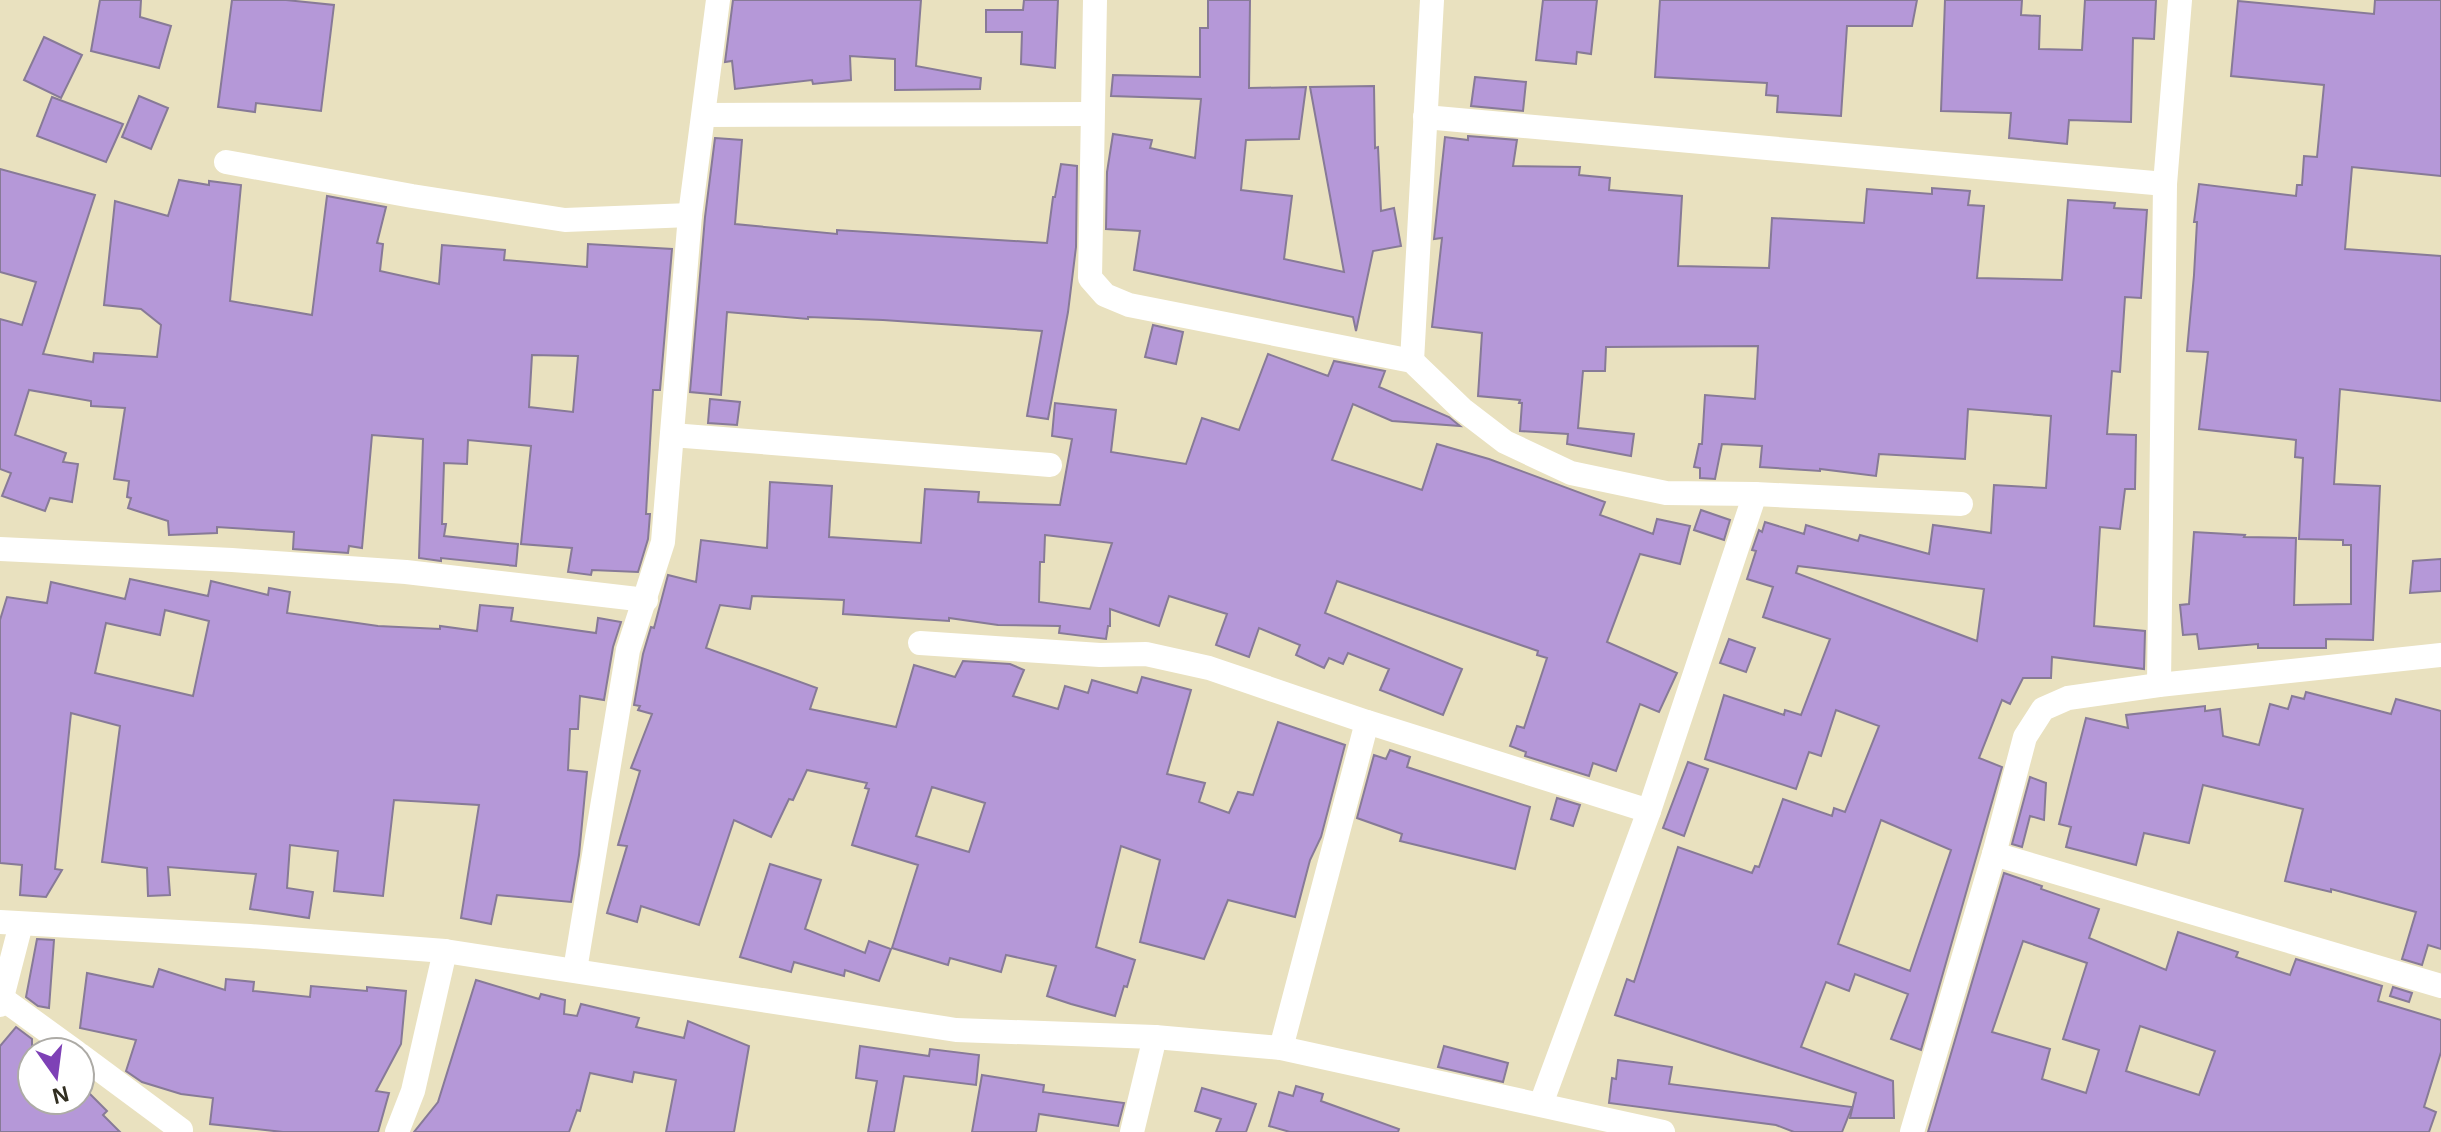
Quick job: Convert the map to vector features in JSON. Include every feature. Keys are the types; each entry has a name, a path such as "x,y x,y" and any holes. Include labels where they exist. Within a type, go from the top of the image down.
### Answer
{"street":[{"path":"575,970 628,650 663,542 690,215 718,0"},
{"path":"1095,0 1090,278 1105,295 1129,305 1412,361 1462,409 1505,442 1571,473 1666,493 1961,504"},
{"path":"1412,361 1432,0"},
{"path":"2159,685 2165,184 2180,0"},
{"path":"705,115 1092,114"},
{"path":"1425,117 2165,184"},
{"path":"226,162 477,208 565,220 690,215"},
{"path":"672,435 1050,465"},
{"path":"1541,1104 1649,811 1755,494"},
{"path":"0,549 406,572 646,600"},
{"path":"920,643 1100,655 1146,654 1209,668 1367,722 1649,811"},
{"path":"1912,1132 2025,737 2043,709 2068,698 2159,685 2441,655"},
{"path":"1281,1048 1367,722"},
{"path":"1994,854 2441,986"},
{"path":"52,1036 2,1002 10,923 250,936 445,951 956,1030 1155,1037 1281,1048 1663,1132"},
{"path":"397,1132 413,1091 445,951"},
{"path":"1132,1132 1155,1037"},
{"path":"96,1067 181,1130"}],"building":[{"path":"100,0 141,0 140,17 171,26 159,68 91,51"},
{"path":"232,0 286,0 334,5 321,111 256,103 255,112 218,107"},
{"path":"733,0 921,0 916,66 981,78 980,89 895,90 895,59 850,56 851,80 813,84 812,80 735,89 732,61 725,62"},
{"path":"1024,0 1058,0 1055,68 1021,64 1022,32 986,32 986,10 1023,10"},
{"path":"1208,0 1250,0 1249,88 1306,87 1299,139 1246,140 1241,190 1292,196 1284,259 1344,272 1310,87 1374,86 1375,148 1378,147 1381,211 1394,208 1401,246 1373,251 1356,331 1353,317 1134,270 1140,231 1106,229 1107,172 1113,134 1152,140 1150,148 1195,158 1201,99 1111,96 1113,75 1200,77 1200,28 1208,28"},
{"path":"1543,0 1597,0 1591,54 1577,52 1576,64 1536,60"},
{"path":"1660,0 1917,0 1912,26 1847,26 1841,116 1777,112 1778,96 1766,95 1767,83 1655,77"},
{"path":"1945,0 2022,0 2021,15 2040,16 2039,49 2082,50 2085,0 2156,0 2154,39 2133,38 2131,122 2069,120 2067,144 2009,138 2011,113 1941,111"},
{"path":"2375,0 2441,0 2441,176 2352,167 2345,249 2441,256 2441,401 2340,389 2334,484 2380,486 2373,640 2326,639 2326,648 2258,648 2258,644 2199,649 2197,634 2183,635 2180,605 2189,604 2194,532 2296,538 2294,605 2351,604 2351,545 2343,545 2343,540 2299,539 2303,458 2295,457 2296,440 2199,429 2208,352 2187,351 2199,184 2296,196 2297,185 2302,185 2304,156 2317,157 2324,85 2231,76 2238,1 2374,14"},
{"path":"44,37 82,55 61,98 24,80"},
{"path":"1475,77 1526,82 1523,111 1471,106"},
{"path":"139,96 168,108 151,149 122,137"},
{"path":"52,97 123,124 106,162 37,136"},
{"path":"1468,136 1517,140 1513,166 1580,167 1579,175 1610,178 1609,190 1682,196 1678,266 1769,268 1772,218 1864,223 1867,189 1932,194 1932,188 1970,191 1968,205 1984,206 1977,278 2062,280 2068,200 2115,203 2114,208 2147,210 2141,298 2125,297 2120,372 2112,371 2107,434 2136,435 2135,489 2125,489 2120,529 2100,527 2094,626 2145,631 2144,669 2052,657 2051,678 2023,678 2010,704 2002,700 1979,758 2002,767 1921,1050 1891,1039 1908,994 1855,974 1849,991 1826,982 1801,1047 1893,1081 1894,1118 1850,1118 1856,1093 1615,1015 1627,979 1634,982 1678,847 1752,873 1755,866 1759,867 1783,799 1832,816 1834,808 1845,812 1879,726 1836,710 1821,756 1809,752 1796,789 1705,759 1724,695 1784,715 1785,710 1801,715 1830,639 1763,617 1773,587 1747,579 1759,530 1762,532 1765,522 1804,534 1806,525 1858,541 1860,535 1929,554 1933,525 1991,533 1994,485 2046,488 2051,416 1968,409 1965,459 1879,454 1876,476 1820,469 1760,467 1762,446 1722,444 1715,479 1700,478 1700,468 1694,467 1699,444 1702,444 1705,395 1755,399 1758,346 1606,347 1605,371 1583,371 1578,428 1634,434 1631,456 1567,444 1568,434 1520,431 1520,400 1478,396 1482,333 1432,327 1442,238 1434,239 1445,137 1468,140","holes":["1798,566 1984,589 1977,641 1796,573","1881,820 1951,850 1910,971 1838,944"]},
{"path":"715,138 742,140 735,224 837,234 837,230 1047,243 1061,164 1077,166 1076,247 1068,312 1048,419 1027,416 1042,331 727,312 721,395 690,392"},
{"path":"0,169 95,195 43,354 93,362 94,353 157,357 161,325 141,309 104,305 115,201 168,216 179,180 209,185 209,181 241,185 230,301 312,315 327,196 386,207 377,243 383,244 380,271 439,284 442,245 505,250 504,260 587,267 588,244 672,249 660,390 653,390 646,514 650,514 648,539 638,572 592,570 591,575 568,572 572,548 521,544 531,446 468,440 467,464 444,463 444,536 518,544 516,566 419,558 423,439 372,435 362,548 349,546 348,553 293,549 294,532 217,527 217,533 169,535 168,521 128,508 131,498 127,497 129,481 114,479 125,408 91,406 91,401 29,390 15,435 66,453 63,462 78,464 72,502 50,498 45,511 2,496 11,473 0,469 0,319 22,325 36,282 0,272","holes":["532,355 578,356 573,412 529,407"]},
{"path":"1153,325 1183,332 1176,364 1145,357"},
{"path":"1268,354 1328,376 1334,361 1385,371 1379,387 1449,417 1460,426 1392,421 1353,404 1332,460 1422,490 1437,444 1489,459 1605,502 1600,515 1653,534 1657,519 1690,526 1680,564 1640,554 1607,642 1677,673 1659,712 1640,704 1616,771 1593,763 1589,776 1525,756 1526,752 1510,746 1517,726 1524,728 1547,658 1537,655 1538,651 1337,581 1325,613 1462,669 1443,715 1380,690 1389,669 1348,653 1343,664 1329,658 1324,668 1296,655 1300,645 1259,628 1249,657 1216,645 1227,614 1169,596 1159,626 1110,609 1106,639 1059,633 1060,626 998,625 949,618 949,621 843,614 844,600 752,596 750,609 720,605 706,648 817,688 810,709 896,727 914,665 955,677 963,661 1010,664 1024,670 1013,696 1058,709 1065,686 1088,693 1092,680 1137,693 1142,677 1191,690 1167,774 1205,783 1199,802 1229,813 1238,792 1253,795 1278,722 1345,745 1321,837 1310,860 1295,917 1228,900 1204,959 1140,942 1160,860 1121,846 1096,947 1135,960 1127,987 1124,986 1115,1016 1071,1004 1047,996 1056,966 1006,955 1001,972 950,958 948,965 892,948 918,865 852,845 869,789 865,788 867,783 807,770 771,837 734,820 699,925 641,906 637,922 607,913 627,846 618,845 640,771 631,768 652,714 638,710 640,706 634,705 643,654 651,627 654,628 668,575 696,582 701,540 767,548 770,482 832,486 829,537 921,543 925,489 979,492 978,502 1060,505 1072,439 1052,436 1055,403 1116,410 1111,452 1186,464 1202,418 1239,430","holes":["1045,535 1112,543 1090,609 1039,602 1040,562 1044,562","932,787 985,803 969,852 916,836"]},
{"path":"710,399 740,402 737,425 708,423"},
{"path":"1701,510 1730,520 1724,540 1694,530"},
{"path":"2441,559 2441,591 2410,593 2413,561"},
{"path":"130,579 208,596 211,581 268,595 269,588 290,592 287,613 378,626 440,629 440,626 477,631 480,605 513,608 511,621 596,633 598,618 621,622 613,647 604,700 580,696 578,729 570,729 568,770 587,772 571,902 497,895 491,924 461,918 479,805 394,800 383,896 334,891 338,851 290,845 287,888 313,892 309,918 250,909 256,874 168,867 170,895 148,896 147,868 102,862 120,726 71,713 55,869 62,870 46,897 20,895 22,865 0,863 0,620 7,597 47,603 51,582 125,599","holes":["165,610 209,621 193,696 95,673 106,623 160,635"]},
{"path":"1729,639 1755,648 1746,672 1720,663"},
{"path":"2306,692 2391,714 2396,699 2441,711 2441,949 2428,945 2422,965 2402,959 2416,912 2331,889 2331,892 2285,881 2303,809 2203,785 2189,843 2144,833 2136,865 2066,847 2071,827 2059,824 2086,718 2128,728 2126,715 2205,706 2205,711 2220,709 2223,736 2259,745 2270,704 2288,709 2292,696 2304,699"},
{"path":"1390,750 1410,757 1407,767 1530,807 1515,869 1400,841 1402,834 1357,818 1374,755 1386,759"},
{"path":"1688,762 1708,769 1684,836 1663,828"},
{"path":"2030,777 2046,783 2044,820 2030,816 2022,847 2012,844"},
{"path":"1557,798 1580,805 1573,826 1551,819"},
{"path":"770,864 821,880 805,929 865,953 869,941 891,949 879,981 845,970 844,976 794,962 791,972 740,957"},
{"path":"2004,873 2099,909 2089,938 2166,970 2178,932 2238,952 2236,957 2290,975 2296,959 2382,986 2378,1001 2441,1020 2441,1052 2424,1107 2436,1112 2429,1132 1928,1132","holes":["2023,941 2087,963 2063,1039 2099,1050 2086,1093 2042,1079 2050,1049 1992,1032","2140,1026 2215,1051 2199,1095 2126,1071"]},
{"path":"37,939 54,940 49,1008 38,1006 26,997"},
{"path":"159,969 225,990 226,979 254,982 253,991 310,997 311,986 406,991 401,1044 376,1091 389,1093 378,1132 283,1132 210,1124 213,1098 181,1094 142,1082 126,1071 136,1040 80,1028 87,973 153,987"},
{"path":"476,980 539,999 541,994 565,1000 564,1014 577,1016 581,1004 639,1018 636,1027 684,1038 688,1021 749,1046 734,1132 666,1132 676,1080 634,1072 632,1082 590,1073 580,1111 577,1110 569,1132 414,1132 438,1102"},
{"path":"2393,987 2412,993 2409,1002 2390,996"},
{"path":"16,1027 28,1036 16,1036 16,1116 96,1116 96,1100 107,1111 103,1115 120,1132 0,1132 0,1046"},
{"path":"860,1046 929,1056 930,1049 979,1055 976,1085 904,1076 894,1132 868,1132 877,1081 856,1078"},
{"path":"1444,1046 1508,1063 1503,1082 1438,1067"},
{"path":"1618,1060 1672,1067 1669,1084 1852,1107 1842,1132 1794,1132 1776,1125 1609,1103"},
{"path":"982,1075 1044,1085 1043,1092 1124,1103 1118,1126 1039,1114 1036,1132 972,1132"},
{"path":"1296,1086 1323,1094 1321,1101 1399,1129 1398,1132 1290,1132 1269,1126 1279,1092 1293,1096"},
{"path":"1202,1088 1256,1104 1246,1132 1216,1132 1221,1119 1195,1111"}]}
